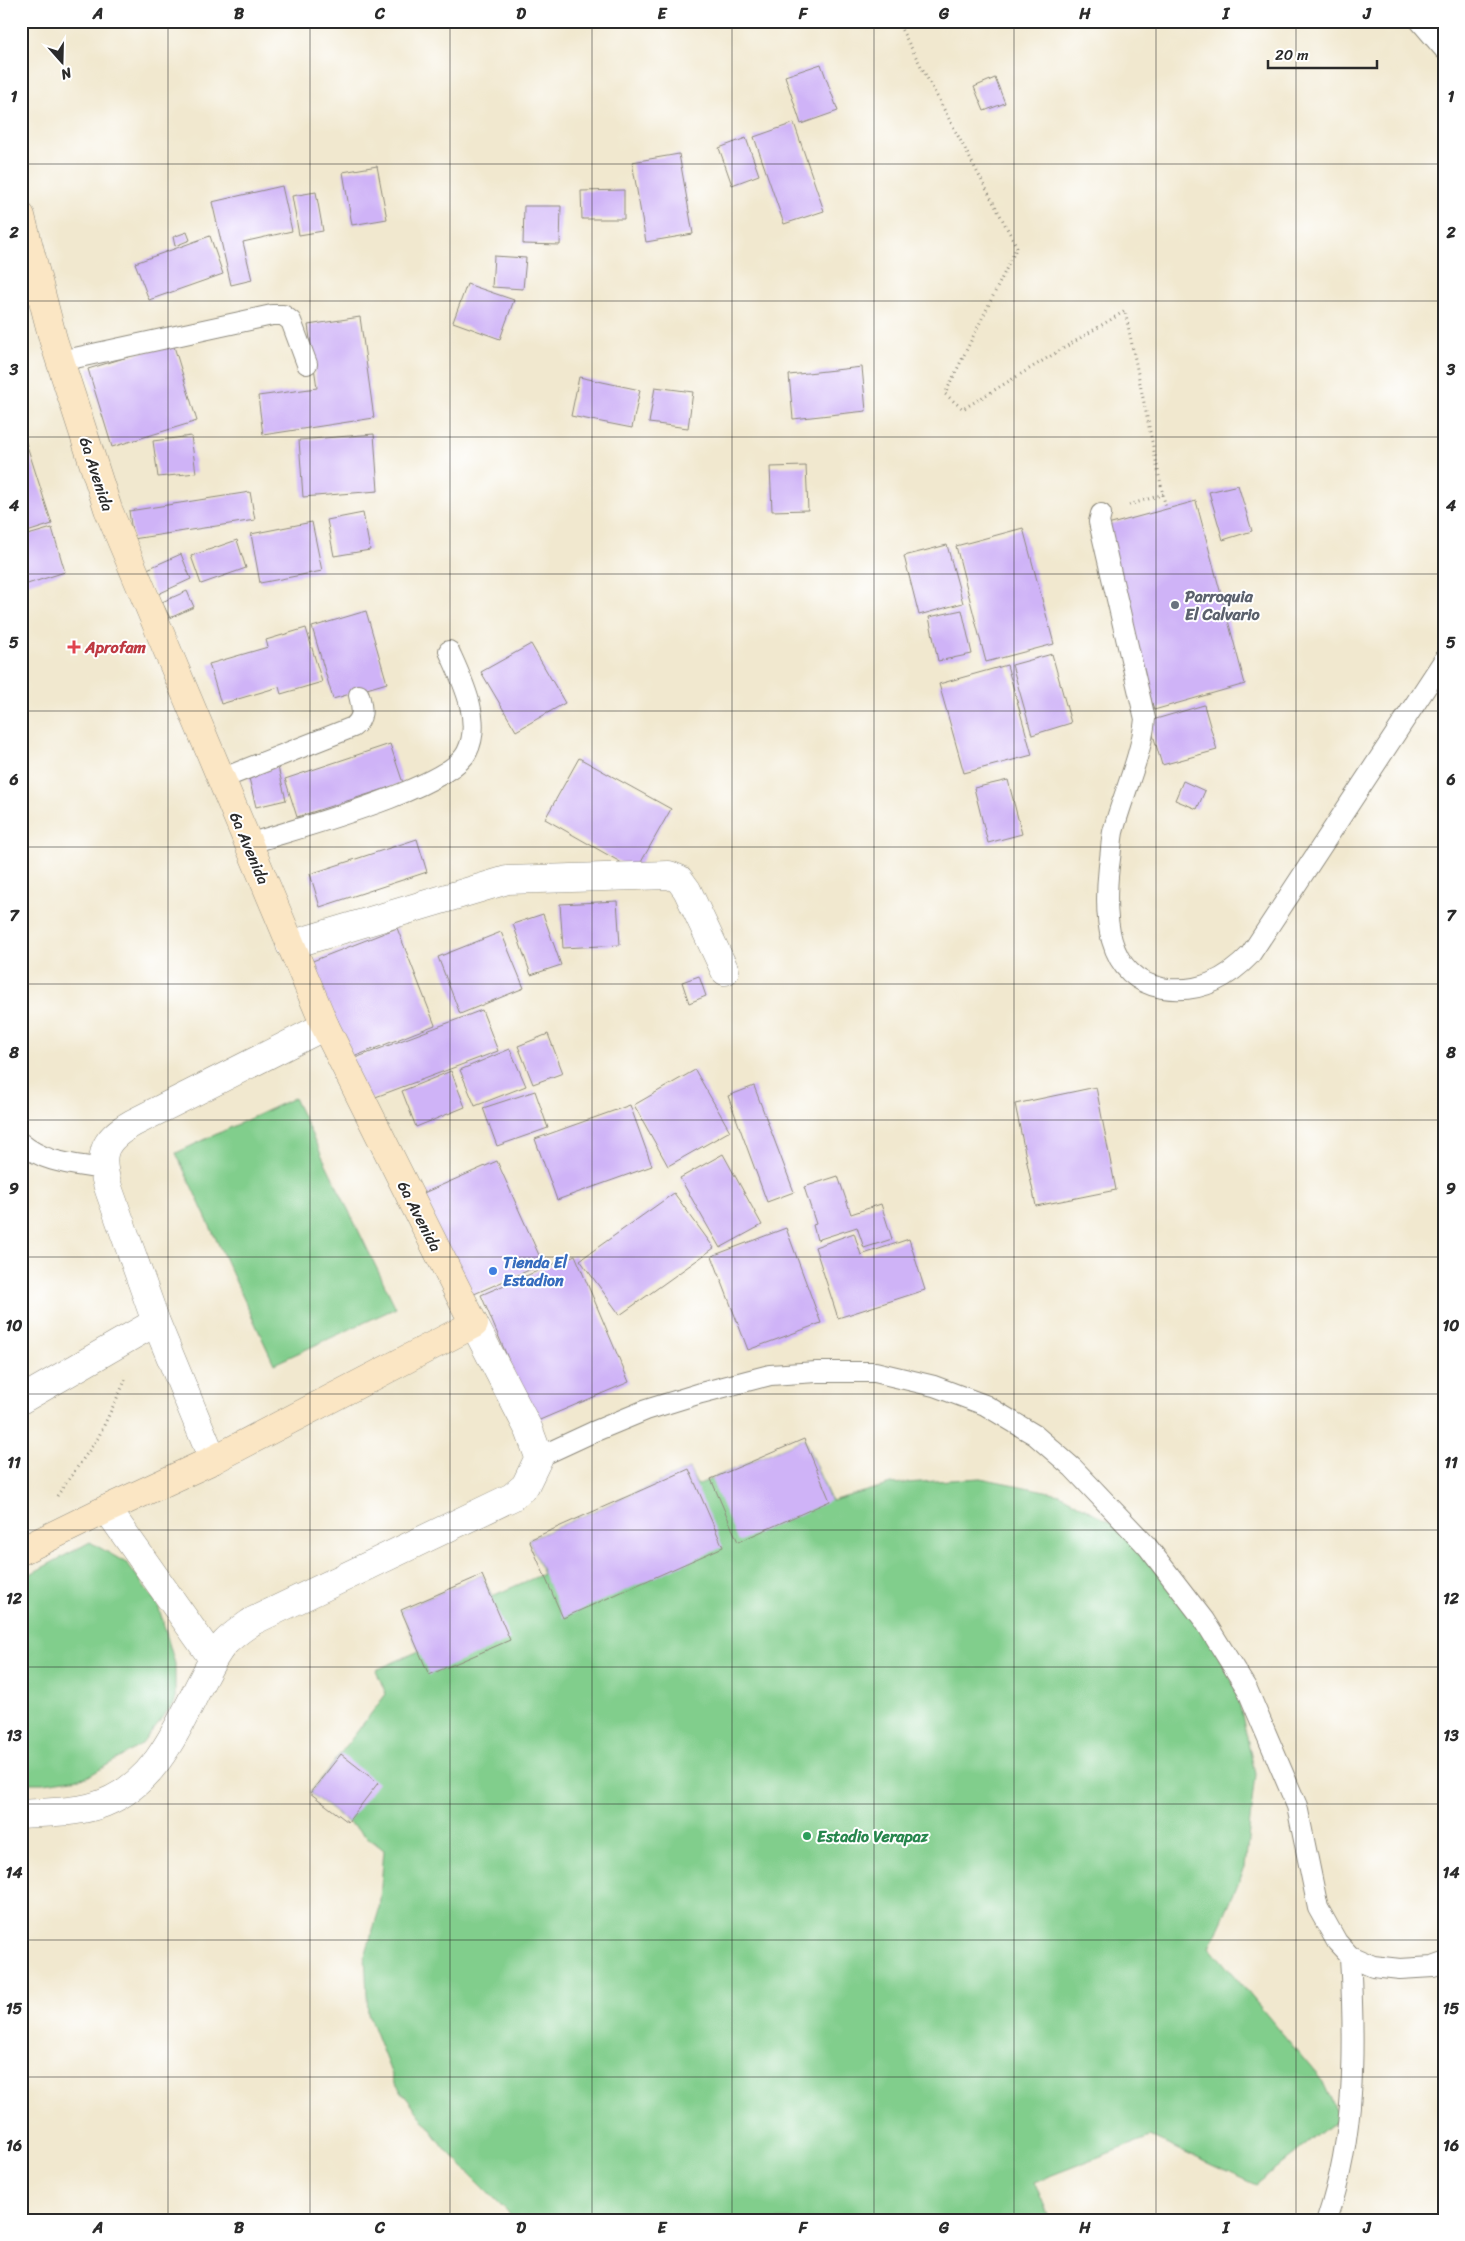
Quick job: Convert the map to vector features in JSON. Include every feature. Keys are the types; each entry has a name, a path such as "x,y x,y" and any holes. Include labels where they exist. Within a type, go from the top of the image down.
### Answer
{"street":[{"name":"6a Avenida","path":"21,216 60,361 108,509 325,1026 528,1430 539,1457"},
{"path":"290,945 507,880 669,876 680,879 687,890 725,971"},
{"path":"213,1460 156,1322 102,1169 106,1148 116,1133 325,1026"},
{"path":"21,1400 156,1322"},
{"path":"21,1551 213,1460 474,1324"},
{"path":"21,1814 79,1810 103,1803 128,1791 150,1772 165,1753 213,1660 228,1640 253,1621 512,1497 525,1486 539,1457"},
{"path":"107,1509 213,1660"}],"lane":[{"path":"1420,21 1444,50"},
{"path":"60,361 272,315 283,315 291,321 306,364"},
{"path":"1101,514 1099,522 1145,719 1140,747 1113,834 1108,881 1108,927 1114,948 1122,962 1136,977 1155,986 1176,990 1217,982 1235,970 1250,955 1444,660"},
{"path":"248,844 394,797 433,781 455,766 467,754 472,737 469,697 449,651"},
{"path":"221,779 354,727 361,719 362,710 359,695"},
{"path":"21,1143 31,1151 55,1162 102,1169"},
{"path":"539,1457 646,1410 770,1375 817,1372 875,1372 934,1386 985,1405 1035,1435 1073,1468 1147,1546 1204,1620 1247,1689 1297,1806 1318,1908 1337,1942 1350,1956 1373,1966 1400,1970 1433,1967 1444,1963"},
{"path":"1327,2220 1336,2193 1348,2136 1354,2023 1350,1956"}],"path":[{"path":"897,21 1017,247 945,394 963,409 1125,311 1166,509"},
{"path":"1101,514 1164,494"},
{"path":"51,1503 98,1438 134,1361 132,1335"}],"green space":[{"path":"294,1098 396,1308 274,1364 176,1153"},
{"name":"Estadio Verapaz","path":"804,1439 831,1501 891,1484 980,1478 1060,1494 1133,1535 1193,1600 1236,1689 1255,1773 1245,1868 1210,1947 1323,2082 1339,2118 1256,2185 1150,2137 1034,2182 1050,2220 516,2220 448,2152 395,2083 368,2014 365,1956 379,1910 384,1850 310,1793 386,1694 376,1670 419,1651 401,1610 482,1575 492,1596 543,1574 529,1540 689,1469 697,1485"},
{"path":"90,1542 128,1564 158,1605 175,1664 175,1702 141,1745 87,1777 44,1783 21,1783 21,1579"}],"building":[{"path":"821,64 838,111 801,124 785,76"},
{"path":"995,78 1005,103 984,111 974,87"},
{"path":"794,123 824,211 784,224 754,137"},
{"path":"746,138 759,175 732,185 719,148"},
{"path":"679,154 693,234 646,242 632,162"},
{"path":"377,166 387,219 352,225 343,172"},
{"path":"282,186 292,231 243,242 252,280 231,285 212,202"},
{"path":"624,190 624,219 582,219 581,191"},
{"path":"316,192 323,231 299,235 292,196"},
{"path":"524,206 561,206 560,245 523,244"},
{"path":"187,232 190,240 175,246 173,237"},
{"path":"210,236 223,274 149,300 135,263"},
{"path":"494,256 526,258 523,289 492,287"},
{"path":"467,284 514,300 500,339 453,322"},
{"path":"360,317 374,418 263,435 258,396 317,388 308,325"},
{"path":"173,343 197,421 112,447 88,369"},
{"path":"862,367 866,411 793,419 789,375"},
{"path":"579,377 640,390 632,428 571,416"},
{"path":"655,387 693,392 688,428 649,423"},
{"path":"21,427 52,524 21,534"},
{"path":"374,434 378,491 303,497 299,440"},
{"path":"191,436 196,473 158,477 153,441"},
{"path":"806,466 808,510 772,511 770,467"},
{"path":"1238,485 1252,531 1223,540 1209,492"},
{"path":"250,492 255,520 133,539 129,511"},
{"name":"Parroquia El Calvario","path":"1196,501 1245,684 1154,710 1104,526"},
{"path":"363,513 370,550 334,556 327,520"},
{"path":"312,522 322,571 260,583 251,534"},
{"path":"52,528 65,572 21,586 21,537"},
{"path":"1023,528 1054,644 986,662 956,546"},
{"path":"237,540 246,568 201,584 191,556"},
{"path":"947,545 963,603 919,615 904,556"},
{"path":"181,554 191,579 156,595 145,570"},
{"path":"187,591 194,607 170,618 162,602"},
{"path":"962,610 972,654 938,661 929,617"},
{"path":"366,611 387,683 333,699 312,627"},
{"path":"306,628 322,682 281,694 279,687 221,704 209,664 268,647 266,640"},
{"path":"531,644 565,703 516,731 481,672"},
{"path":"1052,654 1071,723 1032,735 1012,665"},
{"path":"1007,665 1032,755 964,773 939,684"},
{"path":"1204,705 1217,750 1162,765 1149,721"},
{"path":"390,744 403,783 297,817 285,779"},
{"path":"579,758 671,809 636,871 545,819"},
{"path":"278,767 286,800 256,807 248,774"},
{"path":"1008,780 1022,834 988,843 974,788"},
{"path":"1183,781 1205,791 1197,809 1175,800"},
{"path":"417,839 427,872 320,907 310,874"},
{"path":"617,901 620,945 563,948 560,904"},
{"path":"543,914 561,965 531,975 513,924"},
{"path":"397,928 435,1025 348,1059 310,962"},
{"path":"501,932 524,988 460,1014 438,957"},
{"path":"699,976 706,996 689,1003 682,982"},
{"path":"482,1010 498,1051 365,1101 350,1060"},
{"path":"548,1034 563,1073 533,1084 518,1046"},
{"path":"510,1049 526,1086 475,1106 460,1070"},
{"path":"695,1070 730,1131 668,1166 634,1105"},
{"path":"451,1071 465,1107 416,1127 402,1091"},
{"path":"754,1086 794,1192 767,1202 728,1096"},
{"path":"1096,1087 1116,1190 1036,1206 1015,1104"},
{"path":"535,1091 548,1128 497,1146 483,1108"},
{"path":"630,1105 652,1166 557,1200 535,1139"},
{"path":"723,1154 762,1225 720,1248 680,1178"},
{"path":"497,1161 543,1264 465,1298 419,1195"},
{"path":"838,1176 851,1214 881,1204 892,1239 864,1248 857,1227 817,1240 813,1225 816,1224 804,1187"},
{"path":"674,1193 714,1248 620,1315 580,1260"},
{"path":"786,1228 821,1323 748,1350 712,1256"},
{"path":"854,1233 861,1255 909,1239 925,1290 838,1318 815,1247"},
{"path":"575,1255 629,1382 535,1422 481,1295"},
{"path":"804,1439 830,1501 738,1542 711,1479"},
{"path":"689,1469 723,1547 563,1618 529,1540"},
{"path":"482,1575 510,1640 429,1675 401,1610"},
{"path":"341,1754 378,1783 348,1822 310,1793"}],"place":[{"name":"Parroquia El Calvario","path":"1175,605"},
{"name":"Aprofam","path":"74,647"},
{"name":"Tienda El Estadion","path":"493,1271"},
{"name":"Estadio Verapaz","path":"807,1836"}]}
